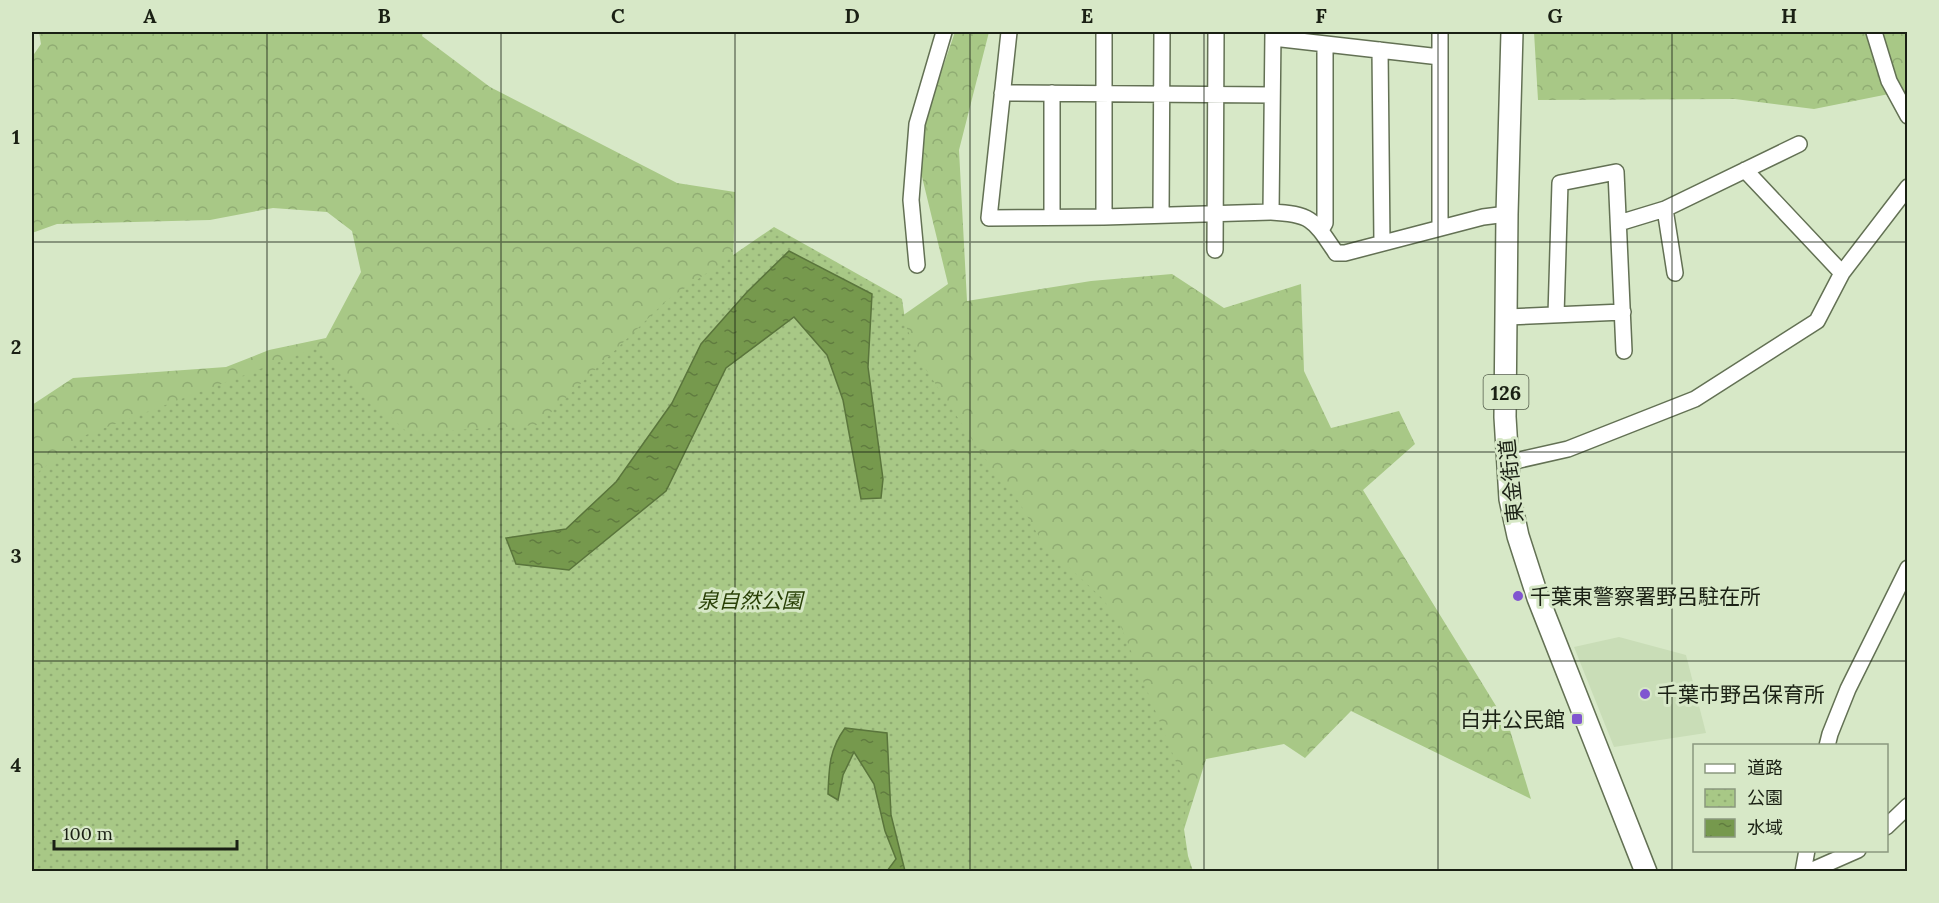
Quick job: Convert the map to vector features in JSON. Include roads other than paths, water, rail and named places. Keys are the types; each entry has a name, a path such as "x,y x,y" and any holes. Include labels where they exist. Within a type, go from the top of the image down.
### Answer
{"highway":[{"name":"東金街道","path":"1512,32 1505,417 1506,463 1510,499 1527,566 1647,872"}],"street":[{"path":"917,265 911,200 917,124 944,32"},
{"path":"1009,32 989,218 1295,213 1306,217 1321,230 1336,253 1345,253 1483,217 1507,214"},
{"path":"1104,32 1104,217"},
{"path":"1161,215 1162,32"},
{"path":"1215,250 1216,32"},
{"path":"1440,32 1440,228"},
{"path":"1874,32 1889,81 1908,116"},
{"path":"1271,212 1273,35 1325,44 1440,57"},
{"path":"1321,230 1325,223 1325,44"},
{"path":"1380,50 1382,243"},
{"path":"1002,93 1272,95"},
{"path":"1052,93 1052,217"},
{"path":"1618,223 1665,209 1799,144"},
{"path":"1745,170 1842,273"},
{"path":"1556,315 1560,183 1616,172 1624,351"},
{"path":"1506,463 1568,449 1695,399 1817,321 1842,273 1908,187"},
{"path":"1665,209 1675,273"},
{"path":"1507,317 1623,312"},
{"path":"1828,744 1848,689 1908,568"},
{"path":"1888,826 1908,806"},
{"path":"1803,872 1807,852"},
{"path":"1808,872 1853,852"}],"water":[{"path":"789,251 872,294 868,367 883,479 881,498 861,499 843,400 827,355 794,317 726,368 666,491 569,570 516,564 506,538 566,529 616,482 672,403 701,344 747,292"},
{"path":"845,728 887,733 891,815 905,871 887,871 896,859 885,831 874,784 854,752 843,775 838,800 828,794 833,752"}],"place":[{"name":"千葉東警察署野呂駐在所","path":"1518,596"},
{"name":"千葉市野呂保育所","path":"1645,694"},
{"name":"白井公民館","path":"1577,719"}],"park label":[{"name":"泉自然公園","path":"750,600"}]}
